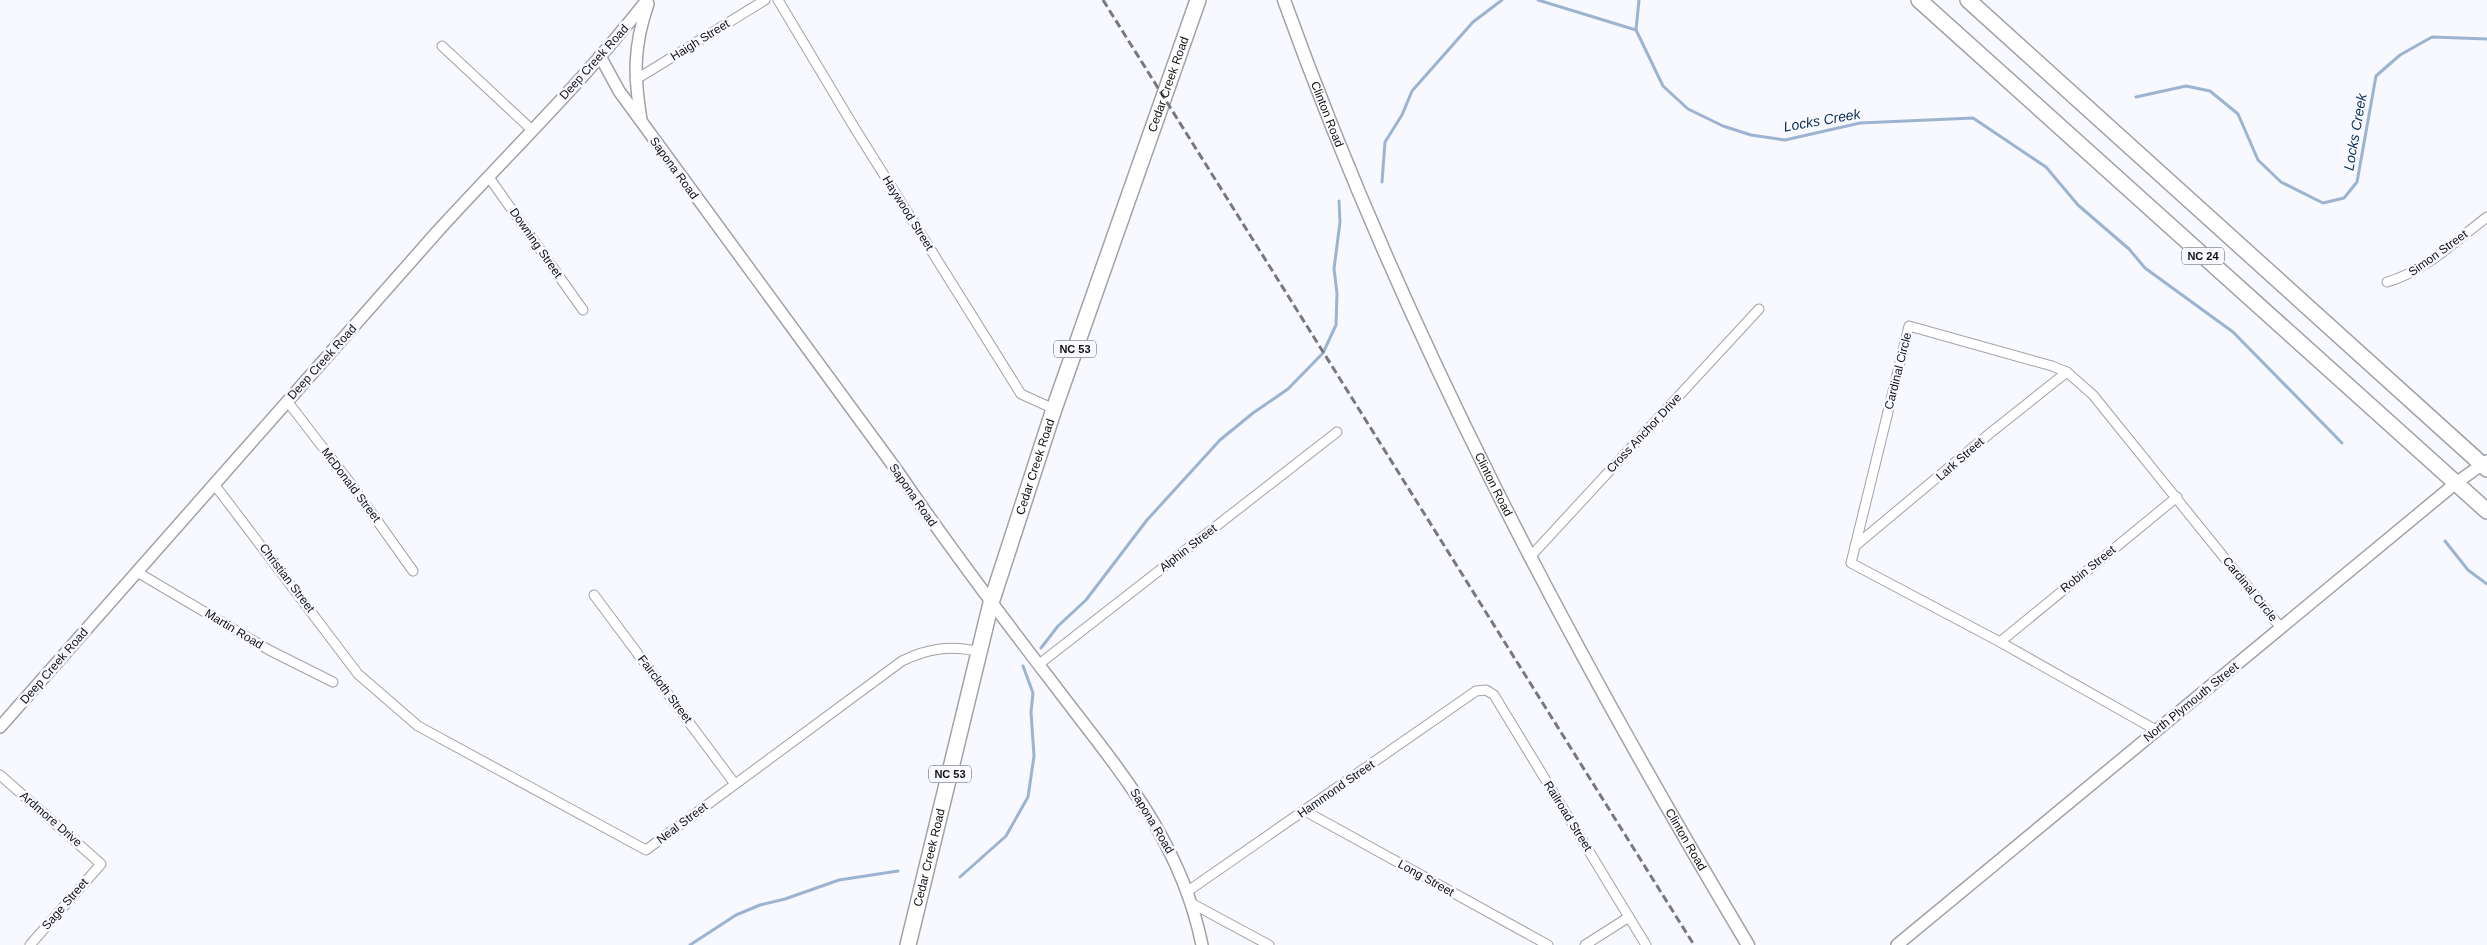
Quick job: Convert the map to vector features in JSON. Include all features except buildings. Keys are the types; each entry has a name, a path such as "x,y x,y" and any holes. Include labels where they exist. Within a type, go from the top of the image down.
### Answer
{"main road":[{"name":"Cedar Creek Road","path":"908,945 991,603 1054,409 1198,0"},
{"name":"Clinton Road","path":"1284,0 1309,67 1390,262 1440,372 1530,556 1637,757 1748,945"},
{"name":"NC 24","path":"1919,0 2487,511"},
{"name":"NC 24","path":"1968,0 2485,465"}],"street":[{"name":"Deep Creek Road","path":"0,727 287,401 488,176 600,56 648,0"},
{"path":"641,122 635,80 635,50 648,0"},
{"name":"Haigh Street","path":"635,80 765,0"},
{"name":"Haywood Street","path":"778,0 854,128 1021,394 1054,409"},
{"path":"442,46 532,129"},
{"name":"Sapona Road","path":"600,56 619,91 641,122 991,603 1141,800 1173,855 1189,897 1202,945"},
{"name":"Downing Street","path":"488,176 583,310"},
{"name":"Simon Street","path":"2386,282 2407,276 2426,264 2487,217"},
{"name":"Cross Anchor Drive","path":"1530,556 1759,309"},
{"name":"Cardinal Circle","path":"2156,730 2000,642 1851,563 1909,326 2002,351 2067,372 2093,395 2281,628"},
{"name":"Lark Street","path":"1855,547 1988,434 2067,372"},
{"name":"McDonald Street","path":"287,401 351,484 413,571"},
{"name":"Alphin Street","path":"1038,665 1337,432"},
{"name":"North Plymouth Street","path":"1897,945 2456,483 2485,465"},
{"name":"Christian Street","path":"214,484 358,674"},
{"name":"Robin Street","path":"2000,642 2177,497"},
{"name":"Martin Road","path":"137,572 269,650 332,682"},
{"name":"Faircloth Street","path":"594,594 735,784"},
{"name":"Neal Street","path":"358,674 418,726 646,850 902,661 917,653 936,648 960,647 980,652"},
{"name":"Hammond Street","path":"1189,897 1305,811 1476,691 1486,690"},
{"name":"Railroad Street","path":"1486,690 1494,695 1646,945"},
{"name":"Ardmore Drive","path":"0,775 101,864"},
{"name":"Long Street","path":"1305,811 1548,945"},
{"name":"Sage Street","path":"30,945 101,864"},
{"path":"1189,897 1269,945"},
{"path":"1585,945 1629,918"}],"waterway":[{"path":"1382,182 1385,142 1402,115 1412,91 1473,22 1502,0"},
{"path":"1538,0 1636,30"},
{"path":"1639,0 1636,30 1663,86 1688,109 1723,126 1751,135 1785,140 1860,123 1973,118 2046,167 2078,205 2129,249 2145,268 2233,332 2342,443"},
{"name":"Locks Creek","path":"2136,97 2186,86 2210,91 2238,114 2258,160 2281,182 2323,203 2344,198 2357,182 2376,76 2400,55 2432,37 2487,39"},
{"path":"1041,648 1058,626 1086,600 1147,520 1220,440 1253,413 1288,389 1323,353 1336,325 1337,293 1334,269 1340,222 1339,201"},
{"path":"2445,541 2468,570 2487,584"},
{"path":"960,877 1006,836 1028,797 1034,756 1031,712 1033,693 1023,666"},
{"path":"690,945 736,915 760,905 785,899 839,880 898,871"}],"railway":[{"path":"1103,0 1694,945"}]}
